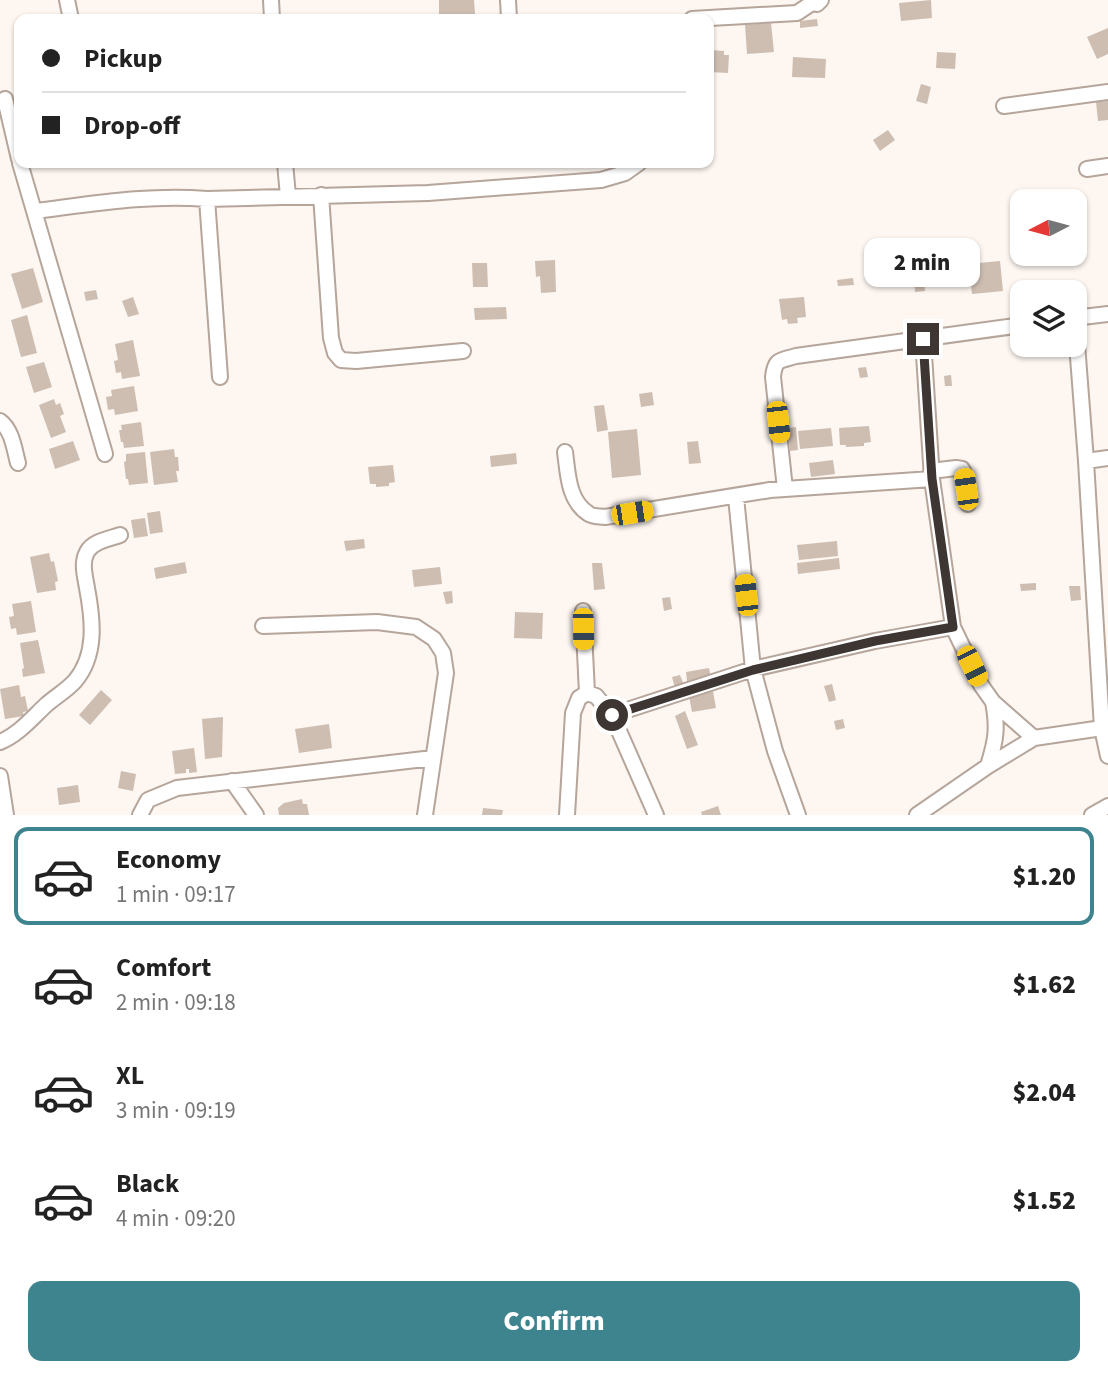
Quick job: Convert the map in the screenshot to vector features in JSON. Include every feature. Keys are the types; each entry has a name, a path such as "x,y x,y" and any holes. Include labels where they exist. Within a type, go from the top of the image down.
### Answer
{"street":[{"path":"714,18 797,13 821,0"},
{"path":"1004,106 1108,92"},
{"path":"8,98 14,130"},
{"path":"1087,169 1108,166"},
{"path":"22,168 105,454"},
{"path":"285,168 288,196"},
{"path":"35,211 154,197 207,199 428,192 601,180 625,173 632,168"},
{"path":"321,195 331,338 335,353 341,360 356,361 463,351"},
{"path":"207,199 220,377"},
{"path":"1087,317 1108,314"},
{"path":"785,489 773,377 774,366 778,362 796,356 1010,327"},
{"path":"923,339 932,475 953,627 981,685 993,702 1034,738"},
{"path":"1078,357 1102,728 1108,755"},
{"path":"0,421 4,422 9,431 18,463"},
{"path":"565,452 570,488 578,503 590,515 606,517 770,490 932,475 956,468 962,469 964,473 968,505"},
{"path":"1086,461 1108,458"},
{"path":"736,497 753,670 775,751 798,815"},
{"path":"0,742 19,731 73,683 82,671 89,657 92,638 91,608 83,566 92,545 120,535"},
{"path":"583,611 587,693"},
{"path":"263,626 377,622 416,627 434,639 443,653 446,673 425,815"},
{"path":"612,715 753,670 875,641 953,627"},
{"path":"587,693 596,696 612,715 656,815"},
{"path":"567,815 573,713 579,698 587,693"},
{"path":"989,766 997,723 993,702"},
{"path":"917,815 1034,738 1102,728"},
{"path":"140,815 148,800 177,788 433,758"},
{"path":"0,776 6,815"},
{"path":"232,781 257,815"},
{"path":"1092,815 1108,806"}],"building":[{"path":"439,0 474,0 475,14 439,14"},
{"path":"931,0 932,18 901,21 899,3"},
{"path":"817,19 818,26 800,28 800,21"},
{"path":"771,23 774,52 747,54 745,25"},
{"path":"1108,28 1108,54 1097,59 1087,37"},
{"path":"714,50 724,51 724,55 729,55 728,73 714,72"},
{"path":"937,52 956,53 955,69 936,68"},
{"path":"793,57 826,59 825,78 792,77"},
{"path":"921,84 931,87 927,104 916,101"},
{"path":"1108,101 1108,120 1098,121 1096,102"},
{"path":"888,130 895,140 880,151 873,140"},
{"path":"555,260 556,292 541,293 540,276 536,277 535,261"},
{"path":"1000,261 1003,291 972,294 969,264"},
{"path":"472,263 487,263 488,287 473,287"},
{"path":"960,267 961,283 934,285 933,269"},
{"path":"33,268 43,302 22,309 11,274"},
{"path":"924,277 925,291 915,292 914,278"},
{"path":"853,278 854,285 838,286 837,280"},
{"path":"96,290 98,299 86,301 84,292"},
{"path":"133,297 139,314 128,317 122,301"},
{"path":"804,297 806,317 797,318 798,323 788,324 787,319 782,320 779,299"},
{"path":"506,307 507,319 475,320 474,308"},
{"path":"27,315 37,353 21,357 11,320"},
{"path":"133,340 140,376 122,379 121,372 116,373 114,361 118,360 115,344"},
{"path":"44,362 52,387 34,393 26,367"},
{"path":"866,367 868,377 860,378 858,368"},
{"path":"951,375 952,386 945,386 944,376"},
{"path":"134,386 138,411 115,415 114,409 108,410 106,397 112,396 111,390"},
{"path":"652,392 654,405 641,407 639,394"},
{"path":"54,399 56,405 60,403 64,414 60,416 66,432 51,438 39,405"},
{"path":"604,405 608,430 597,432 594,406"},
{"path":"141,422 144,446 124,448 119,430 122,430 121,425"},
{"path":"869,426 871,442 864,443 864,446 840,445 839,428"},
{"path":"796,427 798,450 790,451 788,428"},
{"path":"831,428 833,446 800,449 798,431"},
{"path":"637,429 641,475 612,478 608,432"},
{"path":"73,441 80,460 55,469 49,449"},
{"path":"698,441 701,463 689,464 687,442"},
{"path":"174,449 175,457 178,457 178,482 154,485 150,452"},
{"path":"145,452 148,483 129,485 124,462 126,454"},
{"path":"516,453 517,464 491,467 490,456"},
{"path":"833,460 835,474 811,477 809,463"},
{"path":"393,465 395,482 389,483 389,486 376,487 376,484 370,484 368,467"},
{"path":"160,511 163,532 150,534 147,513"},
{"path":"145,518 148,536 134,538 131,520"},
{"path":"364,539 365,548 346,551 344,541"},
{"path":"837,541 838,556 799,560 797,545"},
{"path":"49,553 51,562 54,561 58,581 55,582 56,590 37,593 30,557"},
{"path":"839,558 840,569 798,574 797,563"},
{"path":"185,562 187,573 156,579 154,568"},
{"path":"592,563 602,563 605,589 594,590"},
{"path":"440,567 442,584 414,587 412,570"},
{"path":"1036,583 1036,590 1021,591 1020,584"},
{"path":"1069,586 1080,586 1081,600 1071,601"},
{"path":"452,591 453,603 446,604 443,592"},
{"path":"670,597 672,609 664,611 662,598"},
{"path":"31,601 36,632 17,635 16,628 11,629 9,617 14,616 12,604"},
{"path":"515,612 543,613 542,639 514,638"},
{"path":"38,640 45,673 23,677 20,643"},
{"path":"709,668 711,678 687,681 686,672"},
{"path":"680,675 684,685 675,688 672,677"},
{"path":"832,684 836,700 829,702 824,686"},
{"path":"19,685 28,711 23,712 24,716 5,719 0,689"},
{"path":"101,690 112,700 90,725 79,715"},
{"path":"713,691 716,708 692,712 689,696"},
{"path":"685,711 698,745 687,749 675,716"},
{"path":"223,717 222,757 205,759 202,719"},
{"path":"843,719 845,728 836,730 834,721"},
{"path":"329,724 332,748 299,753 295,729"},
{"path":"194,748 197,772 189,773 189,769 186,769 186,773 175,774 172,751"},
{"path":"121,771 136,774 133,791 118,788"},
{"path":"78,785 80,802 59,805 57,788"},
{"path":"302,799 303,804 307,804 309,815 279,815 278,808 284,803"},
{"path":"718,806 721,815 702,815 701,812"},
{"path":"483,808 503,810 502,815 482,815"}],"route":[{"path":"612,715 753,670 875,641 953,627 932,479 923,339"}]}
